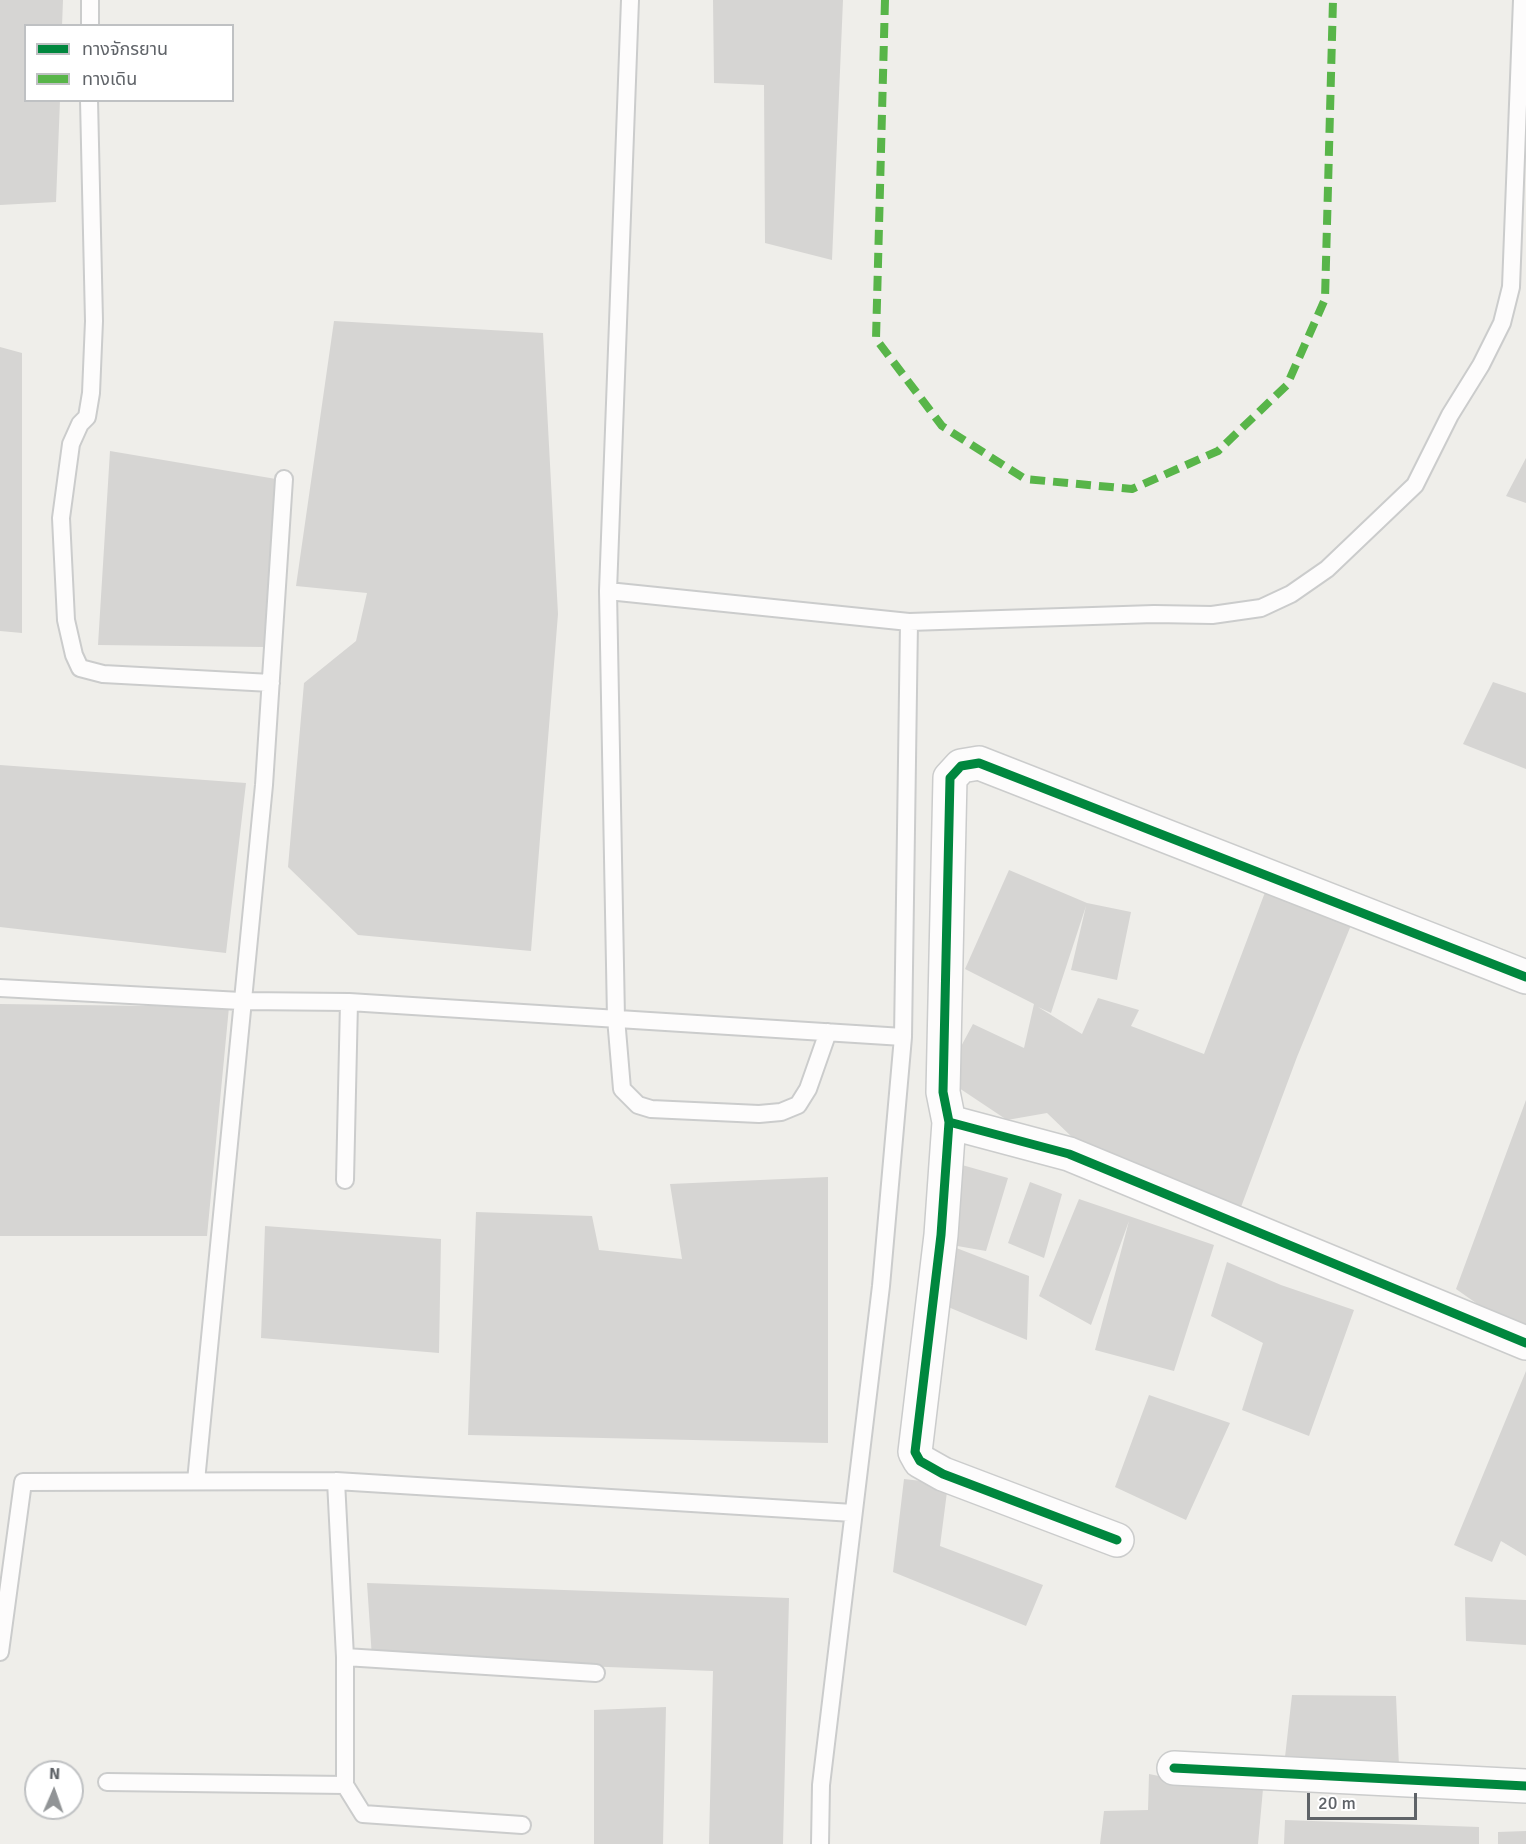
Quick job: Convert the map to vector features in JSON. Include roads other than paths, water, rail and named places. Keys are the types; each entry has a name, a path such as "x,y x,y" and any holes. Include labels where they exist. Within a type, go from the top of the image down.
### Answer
{"street":[{"path":"1117,1540 943,1474 916,1457 916,1437 940,1235 949,1122 943,1092 950,778 961,766 979,763 1526,977"},
{"path":"949,1122 1069,1154 1526,1343"},
{"path":"1174,1768 1526,1786"}],"lane":[{"path":"90,0 90,24"},
{"path":"630,0 608,591 616,1018 622,1089 638,1105 651,1109 759,1114 781,1112 798,1105 808,1089 828,1032"},
{"path":"608,591 909,622 1154,614 1212,615 1261,608 1291,594 1327,569 1415,485 1450,414 1481,365 1502,323 1510,286 1522,0"},
{"path":"89,102 94,321 91,393 87,417 80,424 71,444 61,518 66,620 74,655 80,668 103,674 271,683"},
{"path":"196,1481 241,1001 264,785 284,479"},
{"path":"819,1844 821,1785 881,1286 903,1037 909,622"},
{"path":"0,988 241,1001 349,1002 903,1037"},
{"path":"345,1180 349,1002"},
{"path":"0,1652 23,1482 336,1481 853,1513"},
{"path":"336,1481 345,1657 345,1785 363,1814 522,1825"},
{"path":"345,1657 596,1673"},
{"path":"107,1782 345,1785"}]}
